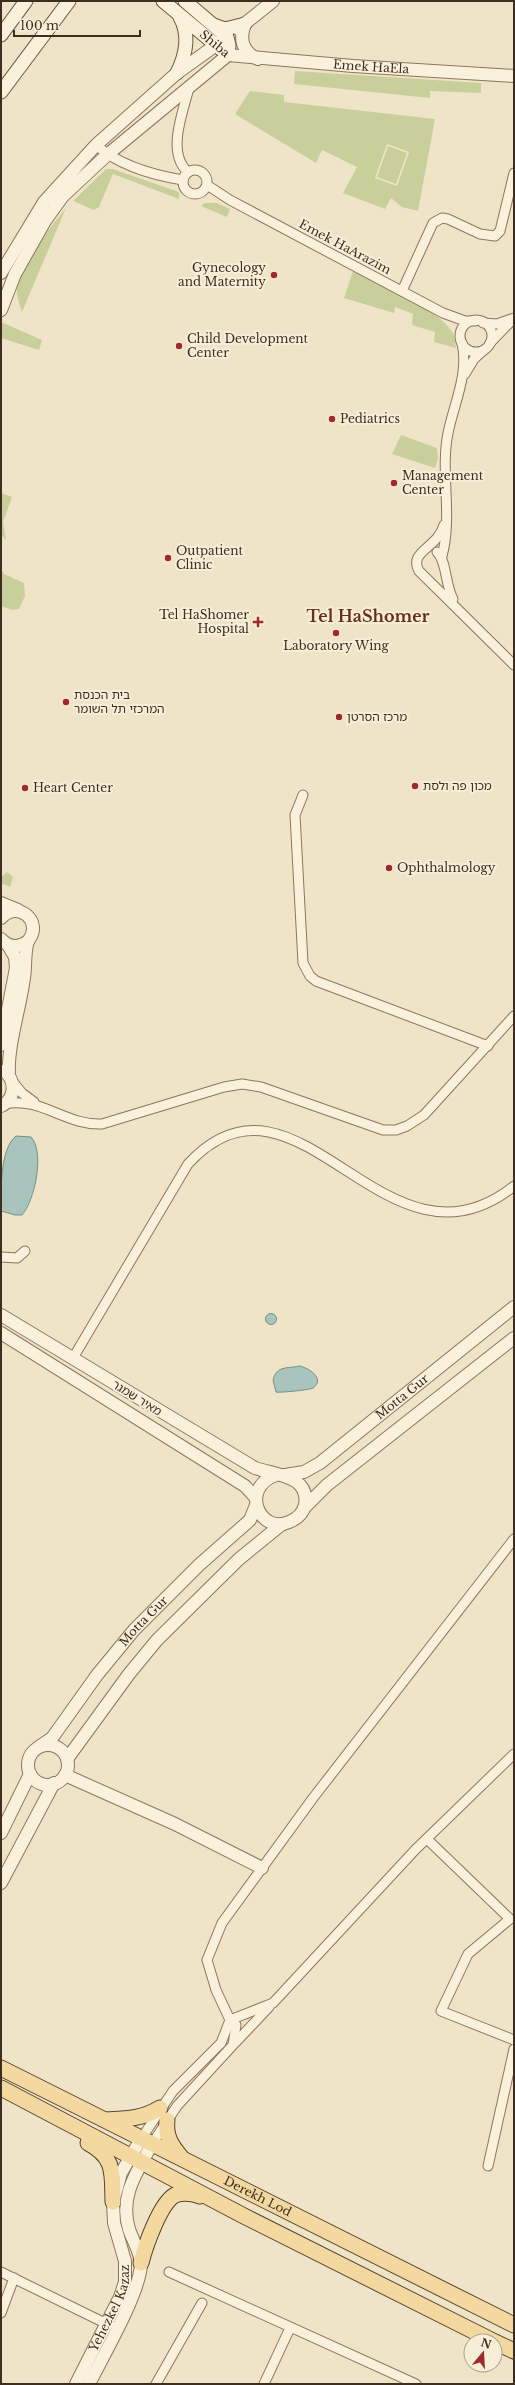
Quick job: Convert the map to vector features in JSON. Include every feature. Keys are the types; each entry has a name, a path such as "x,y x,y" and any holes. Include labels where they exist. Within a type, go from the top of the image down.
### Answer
{"main road":[{"path":"1,35 26,1"},
{"path":"1,92 69,1"},
{"name":"Shiba","path":"163,1 215,46 228,55 229,45 226,37 185,1"},
{"path":"177,73 185,54 186,32 178,14"},
{"path":"210,23 225,29 245,24"},
{"name":"Derekh Lod","path":"1,2068 514,2325"},
{"name":"Derekh Lod","path":"1,2088 222,2205 478,2333"},
{"path":"1,2096 104,2154 112,2170 113,2202"},
{"path":"104,2120 134,2119 163,2114 169,2142 183,2160"},
{"path":"141,2263 144,2248 168,2200 182,2193 196,2195 222,2205"},
{"name":"Derekh Lod","path":"503,2346 514,2351"}],"street":[{"path":"1,273 44,202 96,145 177,73 245,24 273,1"},
{"path":"245,24 242,34 243,45 249,54 259,59"},
{"path":"1,310 8,295 14,274 49,215 73,186 107,155 228,55"},
{"name":"Emek HaEla","path":"228,55 259,59 514,76"},
{"path":"96,145 107,155 118,161 165,177 186,176 200,171 206,177 207,185 200,193 193,194 184,188 186,176 178,154 180,126 189,88"},
{"path":"402,291 433,224 437,221 442,218 448,219 488,236 495,236 500,231 514,173"},
{"name":"Emek HaArazim","path":"207,185 230,200 443,313 465,321 497,324 514,318"},
{"path":"1,283 8,295"},
{"path":"424,576 434,576 439,573 442,560 446,532 448,434 462,378 464,352 457,330 443,313"},
{"path":"462,378 474,359 514,318"},
{"path":"461,341 465,325 479,322 490,330 490,343"},
{"path":"461,341 470,351 483,350"},
{"path":"446,518 438,539 419,554 416,562 418,571 514,665"},
{"path":"427,549 436,551 442,560 448,592 458,609"},
{"path":"303,795 295,815 303,963 305,970 316,981 488,1046"},
{"path":"1,902 27,915 33,923 33,933 26,948 24,984 7,1075 11,1096 3,1105"},
{"path":"1,918 6,913 18,910"},
{"path":"5,942 19,946 28,941"},
{"path":"1,1045 16,968 15,957 5,942"},
{"path":"3,1105 22,1102 39,1105 83,1122 102,1124 224,1087 253,1085 370,1126 396,1130 412,1124 424,1115 514,1016"},
{"path":"7,1075 22,1093 39,1105"},
{"path":"73,1358 188,1164 200,1151 227,1135 260,1131 296,1140 386,1194 422,1211 455,1213 473,1209 490,1202 514,1186"},
{"path":"1,1257 17,1258 25,1251"},
{"name":"Motta Gur","path":"280,1475 304,1472 320,1464 514,1307"},
{"name":"מאיר שמגר","path":"1,1315 255,1468 280,1475"},
{"name":"מאיר שמגר","path":"1,1333 245,1486 256,1501"},
{"name":"Motta Gur","path":"304,1508 326,1485 514,1338"},
{"path":"280,1475 293,1478 304,1490 305,1498 304,1508 294,1520 282,1524 270,1522 263,1518 256,1501 262,1483 280,1475"},
{"name":"Motta Gur","path":"40,1746 52,1738 97,1675 134,1630 199,1565 250,1520 256,1501"},
{"name":"Motta Gur","path":"67,1759 129,1674 157,1640 227,1570 273,1529 282,1524"},
{"path":"233,2045 236,2025 230,2020 216,1990 207,1960 222,1922 314,1798 514,1539"},
{"path":"1,1883 54,1783 65,1775 67,1759 56,1747 40,1746 29,1756 28,1769 30,1774 42,1784 54,1783"},
{"path":"147,2142 163,2114 233,2045 427,1839 514,1754"},
{"path":"1,1833 30,1774"},
{"path":"65,1775 175,1824 262,1868"},
{"path":"427,1839 510,1919 468,1954 441,2011 514,2040"},
{"path":"147,2142 174,2091 221,2043 230,2020 273,2003"},
{"path":"488,2166 514,2049"},
{"name":"Yehezkel Kazaz","path":"89,2384 111,2326 125,2282 125,2261 114,2223 113,2202 121,2173 136,2159 147,2142"},
{"name":"Yehezkel Kazaz","path":"76,2384 111,2326 131,2299 141,2263 127,2224 125,2210 126,2194 136,2159"},
{"path":"1,2272 111,2326"},
{"path":"168,2272 416,2384"},
{"path":"1,2313 14,2278"},
{"path":"156,2384 202,2303"},
{"path":"264,2384 290,2328"}],"green space":[{"path":"295,71 481,83 481,93 430,91 430,98 294,84"},
{"path":"250,91 284,95 284,102 435,119 418,211 402,207 391,198 385,209 343,193 357,167 322,150 316,163 235,114","holes":["387,144 409,152 397,186 375,178"]},
{"path":"388,146 407,153 396,184 377,177"},
{"path":"106,169 113,169 179,192 179,199 113,174 99,207 94,210 73,201"},
{"path":"205,203 217,203 230,209 227,217 201,206"},
{"path":"66,208 22,312 17,291 18,282 22,271 36,248"},
{"path":"353,271 407,298 434,314 445,323 453,333 456,348 434,342 435,332 412,325 413,314 395,307 394,313 344,298"},
{"path":"1,322 42,340 39,350 1,338"},
{"path":"401,435 437,448 438,459 435,468 392,454"},
{"path":"1,493 12,497 3,522 6,540 1,535"},
{"path":"1,569 4,574 24,583 25,596 19,609 12,610 1,606"},
{"path":"7,872 13,877 10,887 1,883 1,877"}],"water":[{"path":"16,1136 31,1137 35,1144 38,1164 37,1176 31,1199 22,1215 15,1215 1,1211 2,1170 4,1159 11,1142"},
{"path":"269,1314 273,1314 275,1315 275,1323 269,1324 266,1321 266,1317"},
{"path":"299,1366 311,1371 317,1377 318,1381 316,1385 313,1388 306,1390 276,1392 273,1380 277,1372 283,1368"}],"place":[{"name":"Gynecology and Maternity","path":"274,275"},
{"name":"Child Development Center","path":"179,346"},
{"name":"Pediatrics","path":"332,419"},
{"name":"Management Center","path":"394,483"},
{"name":"Outpatient Clinic","path":"168,558"},
{"name":"Tel HaShomer Hospital","path":"258,622"},
{"name":"Laboratory Wing","path":"336,633"},
{"name":"בית הכנסת המרכזי תל השומר","path":"66,702"},
{"name":"מרכז הסרטן","path":"339,717"},
{"name":"מכון פה ולסת","path":"415,786"},
{"name":"Heart Center","path":"25,788"},
{"name":"Ophthalmology","path":"389,868"}],"district":[{"name":"Tel HaShomer","path":"368,616"}]}
